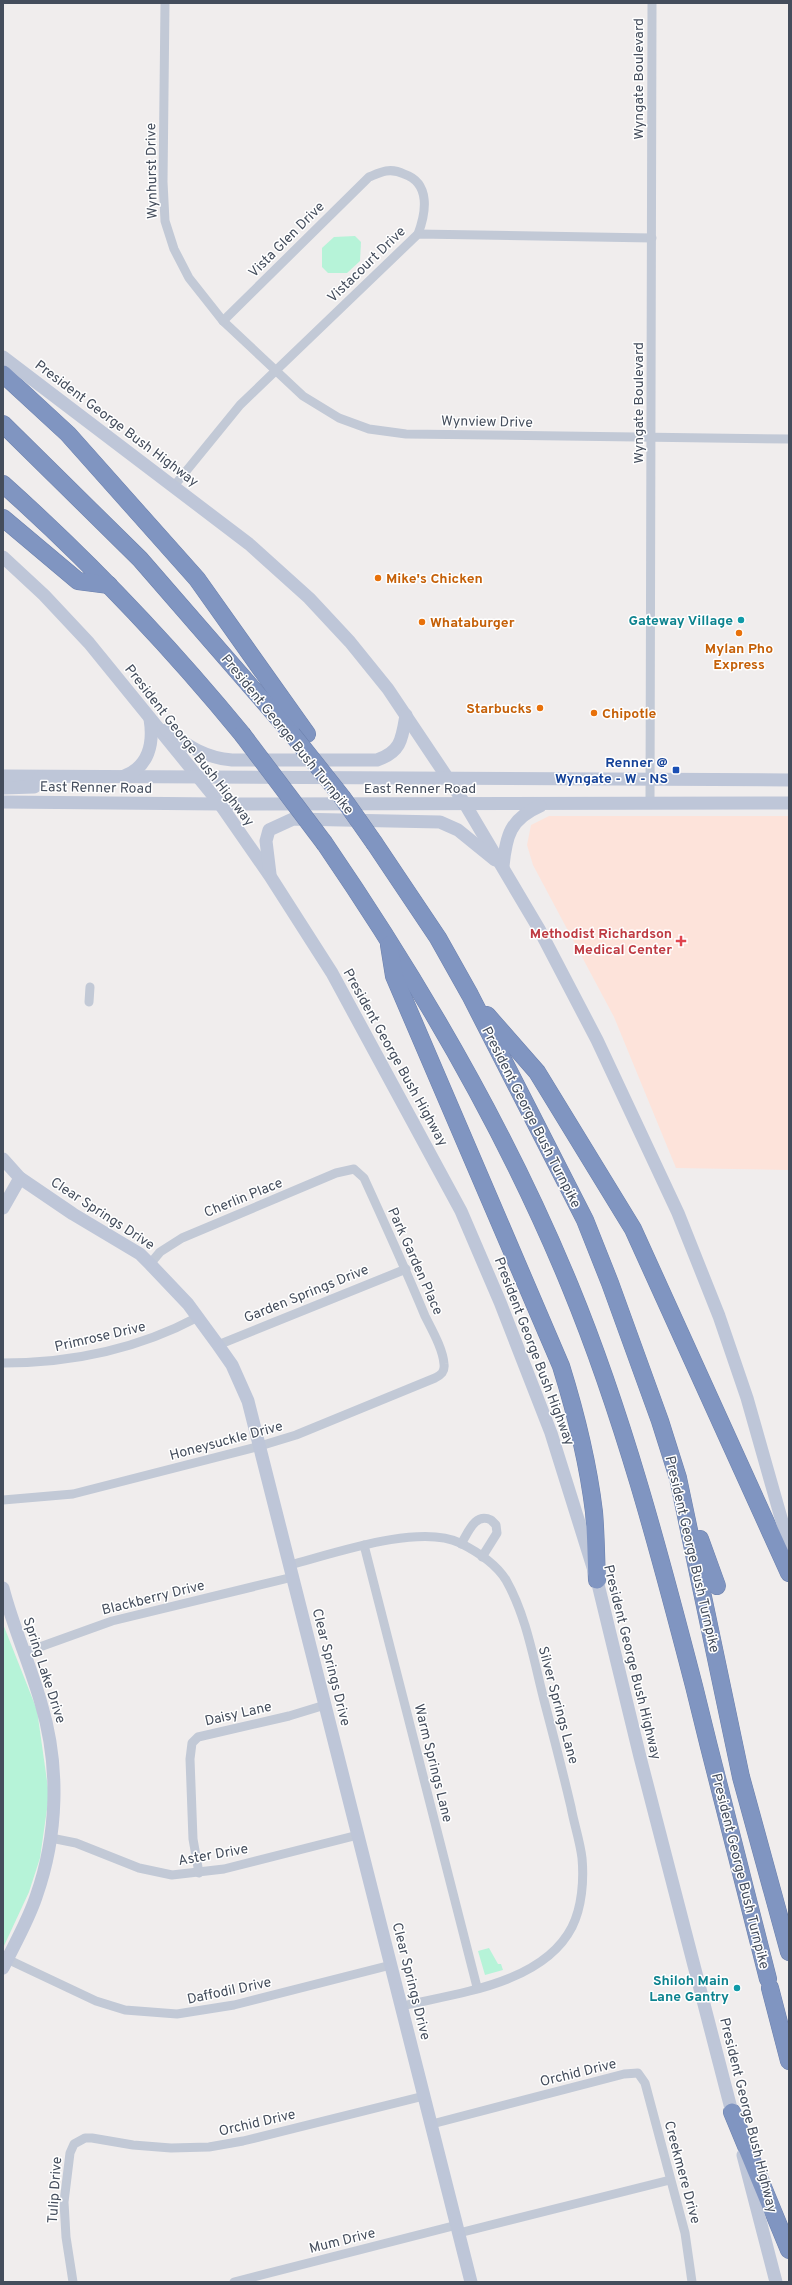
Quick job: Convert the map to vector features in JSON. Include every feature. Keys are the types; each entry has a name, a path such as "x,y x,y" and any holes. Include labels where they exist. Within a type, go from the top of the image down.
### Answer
{"highway":[{"path":"3,374 68,434 197,578 300,734"},
{"name":"President George Bush Turnpike","path":"3,424 140,559 300,734 438,938 470,995 585,1220 658,1414 678,1478 741,1777 789,1952"},
{"name":"President George Bush Turnpike","path":"3,484 109,585 183,664 242,734 325,844 387,936 451,1044 518,1173 558,1256 593,1347 629,1453 660,1554 789,2061"},
{"path":"3,518 78,581 109,585"},
{"path":"387,936 394,976 561,1366 571,1396 588,1473 594,1514 597,1580"},
{"path":"470,995 537,1072 633,1229 789,1573"},
{"path":"678,1478 717,1586"},
{"path":"732,2112 789,2250"}],"main road":[{"name":"President George Bush Highway","path":"3,357 249,544 309,598 350,642 388,690 465,804 503,866 597,1040 678,1213 719,1316 747,1398 789,1546"},
{"name":"President George Bush Highway","path":"3,557 44,595 89,643 220,804 270,876 332,973 461,1211 500,1302 551,1433 597,1580 640,1757 776,2282"},
{"path":"150,719 179,740 215,759 377,760 388,756 396,750 404,728 406,715"},
{"path":"122,777 134,772 144,762 151,748 153,733 150,719"},
{"name":"East Renner Road","path":"3,776 789,780"},
{"path":"3,788 34,787 37,786 40,776"},
{"name":"East Renner Road","path":"3,802 544,805 789,803"},
{"path":"503,866 505,843 518,819 528,811 544,805"},
{"path":"270,876 266,840 269,830 293,819 440,822 458,830 503,866"},
{"name":"Clear Springs Drive","path":"3,1159 20,1178 73,1214 140,1254 198,1317 232,1365 248,1401 472,2282"},
{"path":"3,1208 20,1178"},
{"name":"Spring Lake Drive","path":"3,1588 12,1622 41,1702 49,1734 54,1775 52,1838 36,1899 5,1964"}],"street":[{"name":"Wynhurst Drive","path":"164,3 163,182 165,222 174,249 189,278 223,321"},
{"name":"Wyngate Boulevard","path":"650,803 652,3"},
{"name":"Vista Glen Drive","path":"223,321 368,177 386,171 397,171 417,181 423,192 425,204 424,218 418,234"},
{"name":"Vistacourt Drive","path":"174,486 240,405 418,234 652,238"},
{"name":"Wynview Drive","path":"223,321 303,396 333,414 369,429 406,434 789,439"},
{"path":"89,1002 90,987"},
{"name":"Cherlin Place","path":"150,1264 160,1252 196,1231 336,1173 354,1169"},
{"name":"Park Garden Place","path":"354,1169 364,1178 406,1269 439,1347 444,1363 444,1369"},
{"name":"Garden Springs Drive","path":"218,1345 406,1269"},
{"name":"Primrose Drive","path":"3,1363 36,1363 76,1358 141,1343 172,1331 198,1317"},
{"name":"Honeysuckle Drive","path":"3,1500 73,1494 260,1446 296,1435 435,1378 442,1374 444,1369"},
{"path":"461,1544 474,1522 481,1518 491,1520 496,1525 498,1533 482,1557"},
{"name":"Silver Springs Lane","path":"292,1571 364,1545 414,1536 435,1536 461,1544 482,1557 504,1578 519,1606 558,1755 582,1856 583,1873 581,1895 572,1928 558,1947 530,1971 504,1981 402,2006"},
{"name":"Warm Springs Lane","path":"364,1545 477,1987"},
{"name":"Blackberry Drive","path":"23,1653 112,1621 292,1571"},
{"name":"Daisy Lane","path":"199,1873 193,1838 190,1759 192,1744 198,1737 289,1716 325,1705"},
{"name":"Aster Drive","path":"52,1838 76,1843 158,1874 172,1875 224,1869 358,1835"},
{"name":"Daffodil Drive","path":"5,1964 96,2001 125,2010 176,2014 234,2005 391,1965"},
{"name":"Orchid Drive","path":"432,2124 624,2074 638,2073"},
{"name":"Creekmere Drive","path":"638,2073 645,2083 685,2233 692,2282"},
{"name":"Orchid Drive","path":"92,2138 133,2145 171,2148 209,2147 244,2141 424,2096"},
{"name":"Tulip Drive","path":"70,2282 64,2202 70,2153 74,2144 85,2138 92,2138"},
{"name":"Mum Drive","path":"234,2282 670,2180"}],"shaded area":[{"name":"Methodist Richardson Medical Center","path":"549,816 789,816 789,1170 676,1168 614,1017 533,865 527,845 531,825"}],"green space":[{"path":"355,236 361,242 360,261 347,273 328,273 322,267 322,248 334,237"},
{"path":"3,1624 37,1710 49,1795 40,1858 29,1892 3,1948"},
{"path":"489,1948 498,1964 501,1964 503,1970 485,1975 478,1951"}],"place":[{"name":"Mike's Chicken","path":"378,578"},
{"name":"Gateway Village","path":"741,620"},
{"name":"Whataburger","path":"422,622"},
{"name":"Mylan Pho Express","path":"739,633"},
{"name":"Starbucks","path":"540,708"},
{"name":"Chipotle","path":"594,713"},
{"name":"Renner @ Wyngate - W - NS","path":"676,770"},
{"name":"Methodist Richardson Medical Center","path":"681,941"},
{"name":"Shiloh Main Lane Gantry","path":"737,1988"}]}
